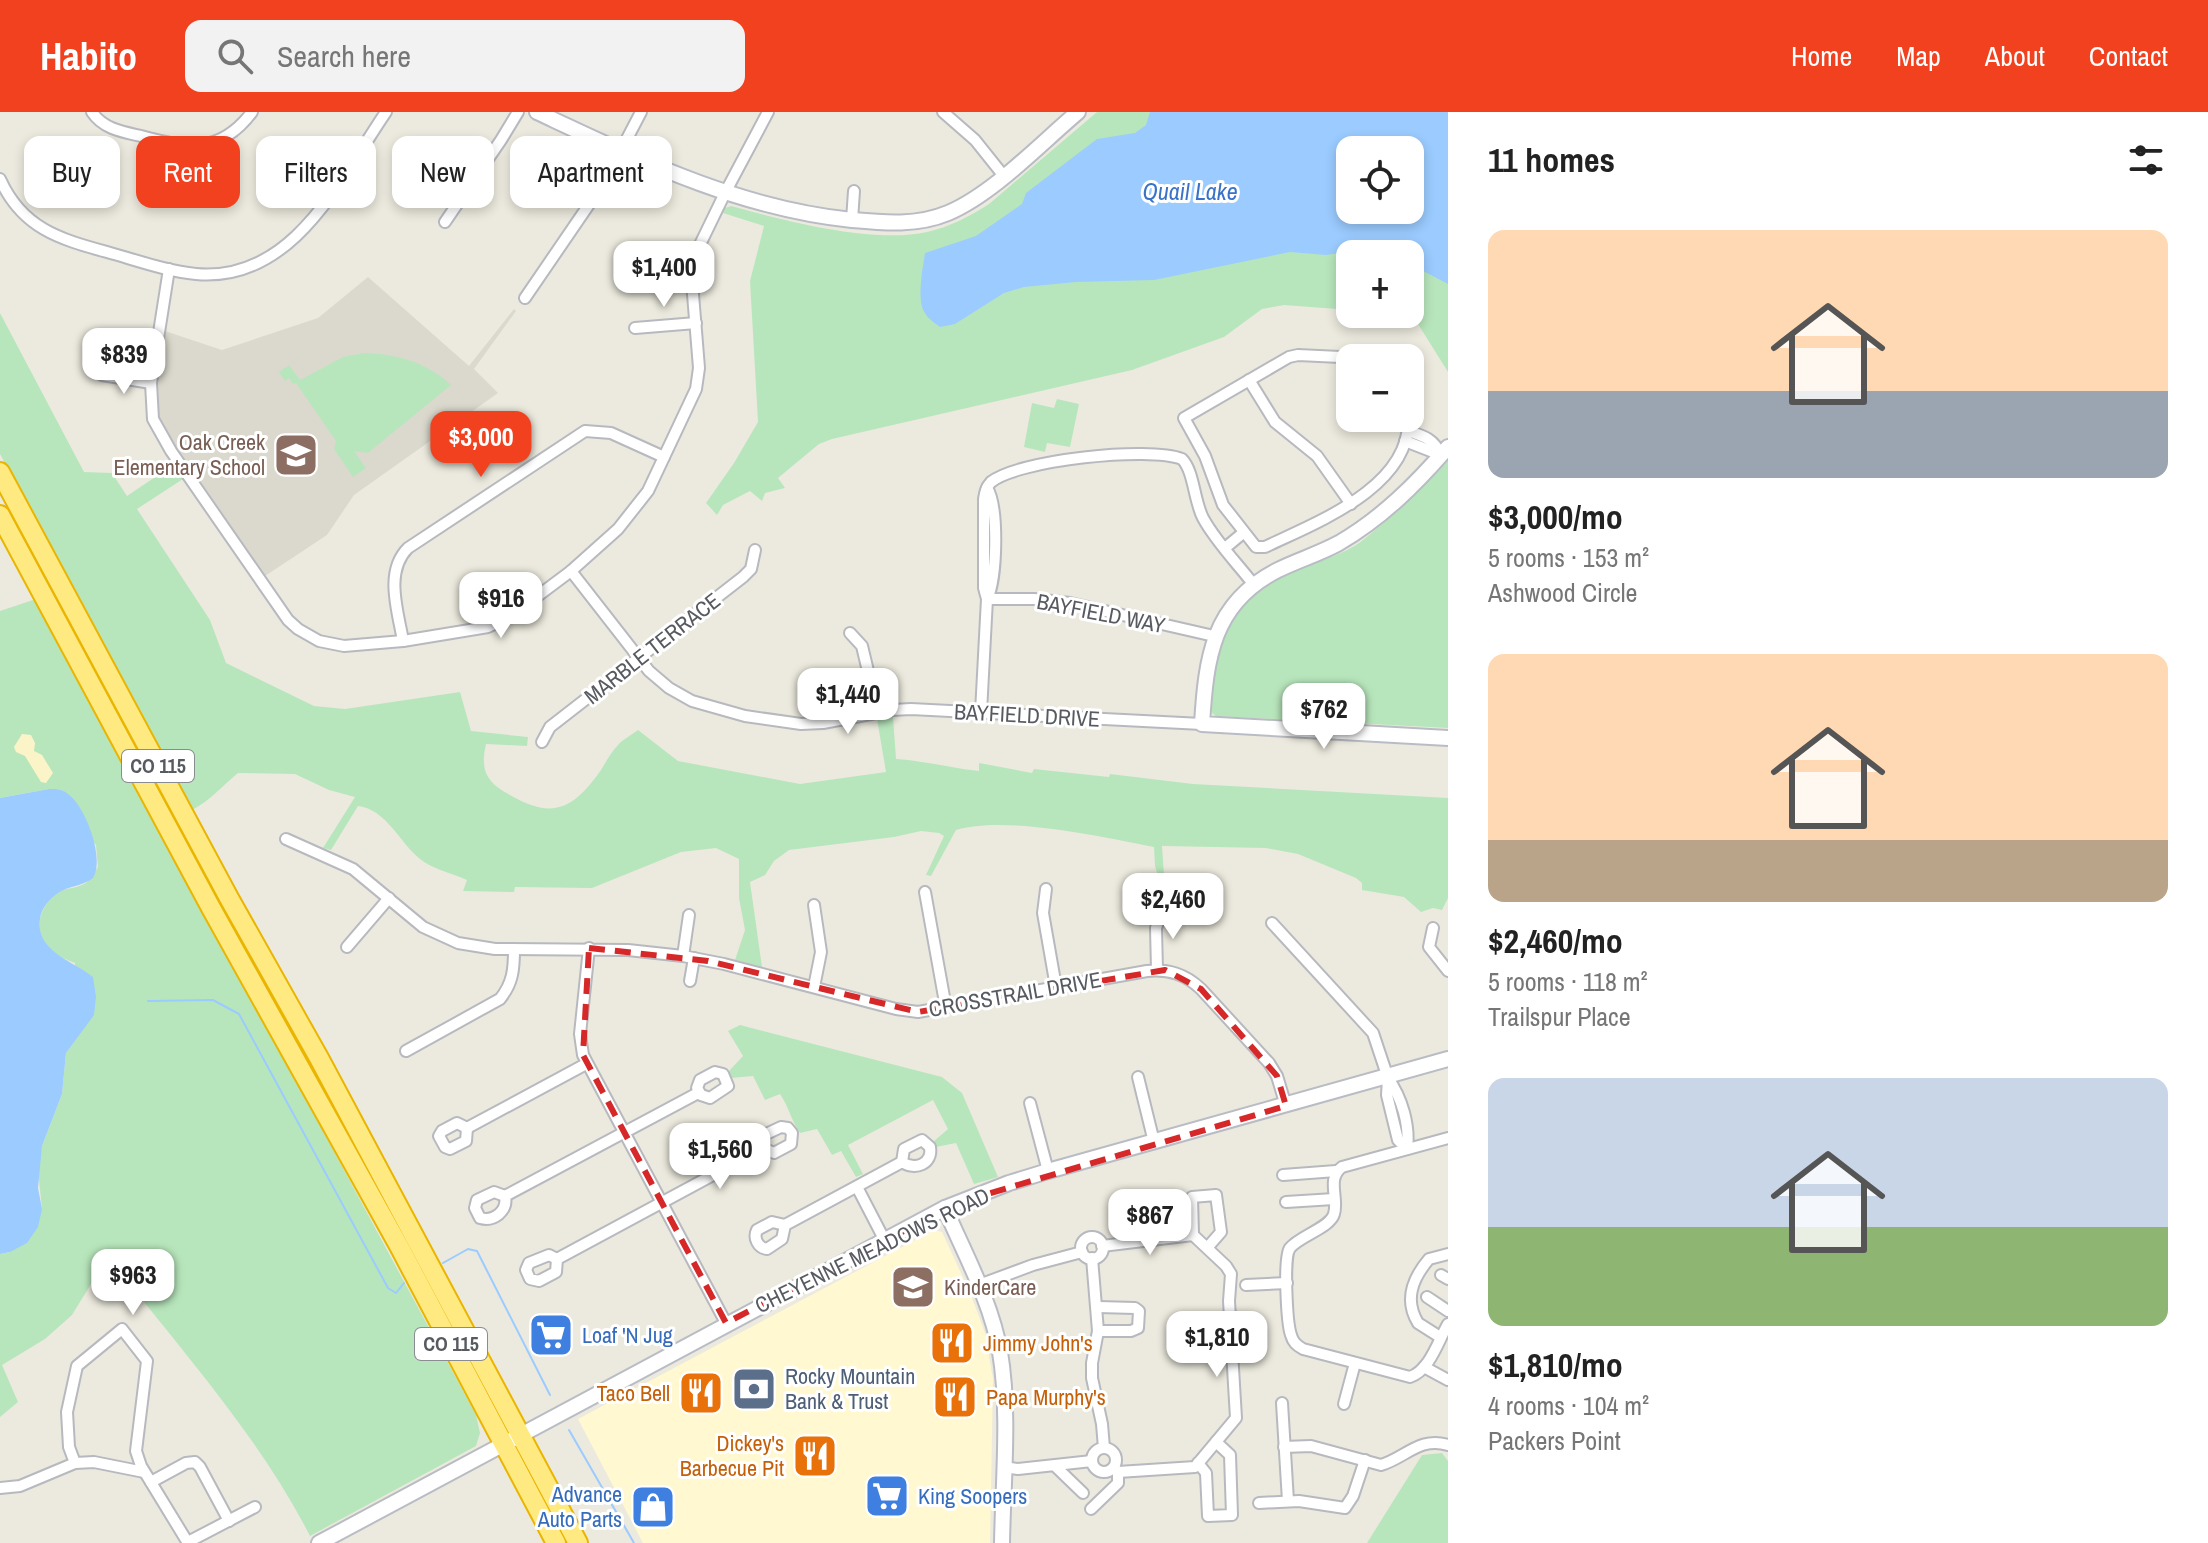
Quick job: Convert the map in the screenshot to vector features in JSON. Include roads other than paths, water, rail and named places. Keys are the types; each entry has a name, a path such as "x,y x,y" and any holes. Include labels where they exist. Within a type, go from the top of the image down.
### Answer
{"highway":[{"name":"CO 115","path":"0,472 229,898 319,1058 511,1438 556,1543"},
{"name":"CO 115","path":"0,515 211,908 399,1246 511,1438 578,1543"}],"street":[{"path":"95,116 119,131 189,147 208,144 227,135 252,112"},
{"path":"0,179 23,213 63,240 169,269 223,274 244,269 280,251 295,239 315,216 386,112"},
{"path":"445,222 518,112"},
{"path":"537,112 589,136"},
{"path":"629,136 641,112"},
{"path":"169,269 151,383 151,410 160,434 288,620 308,635 332,645 357,646 500,623 571,571 618,529 648,491 698,382 692,282 694,257 768,112"},
{"path":"943,112 975,140 1003,175"},
{"path":"672,172 725,193 792,212 906,223 932,218 966,203 1078,112"},
{"path":"852,220 854,191"},
{"path":"525,298 587,208"},
{"path":"635,328 696,323"},
{"path":"1336,357 1294,356 1184,418 1205,456 1220,498 1256,547 1265,547 1351,504 1393,466 1407,432"},
{"path":"102,375 151,383"},
{"path":"1249,380 1275,422 1317,456 1351,504"},
{"path":"403,641 394,576 398,561 408,548 585,431 611,433 664,457"},
{"path":"1202,724 1206,672 1214,636 1228,612 1254,585 1277,570 1339,542 1369,523 1396,502 1444,451 1407,436"},
{"path":"981,712 987,599 984,588 986,484 1071,459 1119,454 1176,456 1186,463 1200,511 1254,585"},
{"path":"1225,548 1243,533"},
{"name":"MARBLE TERRACE","path":"542,742 550,727 743,577 751,569 755,550"},
{"name":"BAYFIELD DRIVE","path":"571,571 658,680 681,695 705,705 745,716 812,724 902,709 1448,738"},
{"name":"BAYFIELD WAY","path":"987,599 1070,603 1214,636"},
{"path":"850,633 862,646 878,713"},
{"name":"CROSSTRAIL DRIVE","path":"286,839 353,869 423,927 448,940 469,946 589,948 688,957 907,1011 946,1008 1157,970"},
{"path":"1046,889 1043,913 1056,987"},
{"path":"925,892 946,1008"},
{"path":"347,947 389,898"},
{"path":"814,905 821,952 814,987"},
{"path":"1163,908 1156,928 1157,970 1181,975 1201,989 1274,1069 1286,1106"},
{"path":"689,915 690,981"},
{"path":"1272,923 1377,1039 1388,1078 1387,1095 1397,1112 1398,1140 1407,1149"},
{"path":"1433,928 1429,947 1448,971"},
{"path":"589,948 580,1034 586,1064 726,1323"},
{"path":"406,1051 500,999 511,982 514,949"},
{"name":"CHEYENNE MEADOWS ROAD","path":"319,1543 945,1208 1048,1171 1448,1059"},
{"path":"467,1128 586,1064"},
{"path":"1138,1077 1154,1142"},
{"path":"505,1196 698,1093"},
{"path":"1030,1103 1048,1171"},
{"path":"1283,1175 1336,1171 1448,1138"},
{"path":"557,1259 763,1148"},
{"path":"785,1225 902,1162"},
{"path":"1336,1171 1335,1213 1289,1249 1286,1256 1289,1330 1296,1345 1402,1376 1417,1374 1448,1324"},
{"path":"857,1187 884,1239"},
{"path":"1091,1509 1118,1483 1116,1470 1115,1455 1104,1448 1095,1452 1092,1461 1094,1467 1101,1471 1116,1470 1195,1467 1236,1418 1229,1301 1231,1274 1193,1235 1192,1197 1216,1195 1221,1232 1207,1248"},
{"path":"1286,1202 1334,1199"},
{"path":"945,1208 979,1285 994,1330 1002,1369 1002,1543"},
{"path":"1102,1246 1193,1235"},
{"path":"1089,1237 1099,1240 1102,1246 1101,1253 1092,1258 1082,1252 1083,1242 1089,1237"},
{"path":"979,1285 1033,1265 1082,1252"},
{"path":"1440,1337 1418,1323 1410,1295 1429,1259 1448,1254"},
{"path":"1092,1258 1098,1307 1092,1378 1104,1448"},
{"path":"1246,1285 1287,1283"},
{"path":"1427,1297 1448,1311"},
{"path":"1098,1307 1135,1308 1139,1311 1138,1328 1131,1331 1098,1331"},
{"path":"75,1463 69,1447 67,1412 77,1366 122,1329 147,1361 136,1451 144,1472 188,1543 255,1507"},
{"path":"1344,1404 1355,1363"},
{"path":"1424,1367 1448,1380"},
{"path":"1282,1403 1288,1501"},
{"path":"1198,1463 1206,1473 1208,1516 1232,1515 1230,1455 1216,1442"},
{"path":"1284,1447 1311,1446 1381,1465 1417,1445 1448,1445"},
{"path":"1259,1503 1288,1501 1345,1508 1353,1496 1365,1460"},
{"path":"1003,1467 1018,1469 1092,1461"},
{"path":"0,1488 20,1486 75,1463 94,1462 144,1472"},
{"path":"151,1482 186,1463 195,1462 229,1521"},
{"path":"1055,1466 1083,1493"}],"water":[{"name":"Quail Lake","path":"1150,112 1448,112 1448,284 1424,271 1424,240 1336,240 1336,254 1290,252 1154,280 1024,287 1004,293 955,324 940,327 928,317 922,308 921,292 925,253 976,236 1022,204 1026,193 1097,139 1135,133 1146,125"},
{"path":"49,789 66,792 75,801 92,834 97,859 93,878 62,891 49,901 41,915 40,930 49,947 93,977 96,997 94,1015 66,1053 62,1094 42,1146 38,1188 42,1209 38,1227 27,1243 0,1254 0,798"}],"waterway":[{"path":"148,1001 213,1000 239,1014 388,1288 396,1293 404,1283"},
{"path":"443,1263 468,1249 477,1251 550,1395"},
{"path":"569,1430 634,1543"}],"place":[{"name":"Oak Creek Elementary School","path":"296,455"},
{"name":"KinderCare","path":"913,1287"},
{"name":"Loaf 'N Jug","path":"551,1335"},
{"name":"Jimmy John's","path":"952,1343"},
{"name":"Rocky Mountain Bank & Trust","path":"754,1389"},
{"name":"Taco Bell","path":"701,1393"},
{"name":"Papa Murphy's","path":"955,1397"},
{"name":"Dickey's Barbecue Pit","path":"815,1456"},
{"name":"King Soopers","path":"887,1496"},
{"name":"Advance Auto Parts","path":"653,1507"}]}
